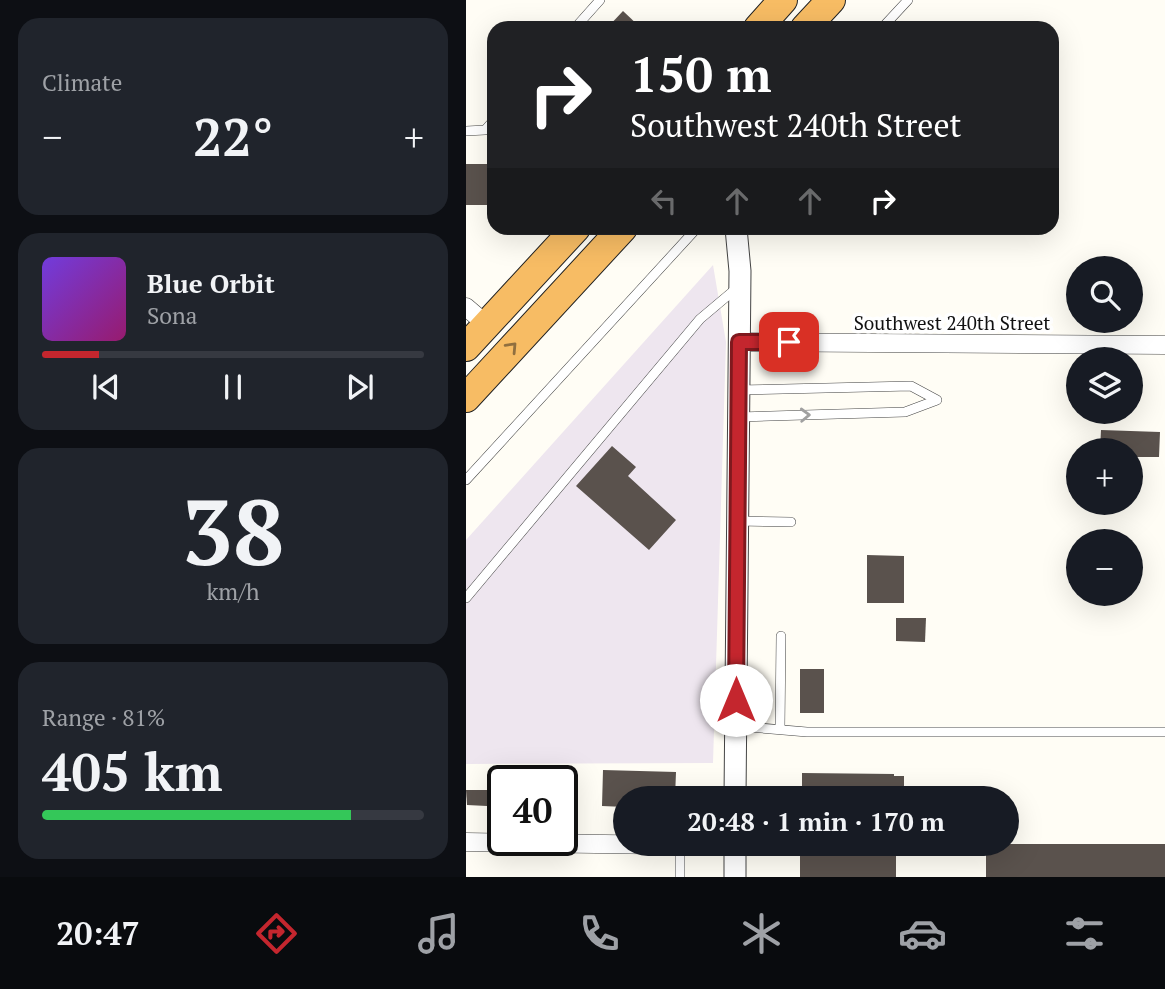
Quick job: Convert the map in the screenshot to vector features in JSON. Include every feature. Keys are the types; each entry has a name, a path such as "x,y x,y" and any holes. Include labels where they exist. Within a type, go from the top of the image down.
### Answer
{"highway":[{"path":"764,21 783,0"},
{"path":"785,21 802,0"},
{"path":"812,21 831,0"},
{"path":"466,347 476,316 568,235"},
{"path":"476,316 537,289 590,235"},
{"path":"466,398 617,235"}],"street":[{"path":"735,786 740,286 737,235"},
{"name":"Southwest 240th Street","path":"739,342 1165,345"},
{"path":"466,842 613,844"},
{"path":"734,877 735,856"}],"lane":[{"path":"581,21 600,0"},
{"path":"888,21 908,0"},
{"path":"466,131 487,128"},
{"path":"466,480 692,235"},
{"path":"466,598 700,319 740,286"},
{"path":"737,417 905,412 937,400 911,386 738,390"},
{"path":"736,521 791,522"},
{"path":"780,729 781,636"},
{"path":"736,725 807,732 1165,732"},
{"path":"680,856 680,877"}],"shaded area":[{"path":"713,265 726,342 713,763 466,764 466,540"}],"building":[{"path":"623,11 634,21 614,21"},
{"path":"466,164 487,164 487,205 466,205"},
{"path":"1101,430 1160,432 1159,457 1143,457 1143,438 1101,438"},
{"path":"612,446 636,467 628,476 676,520 649,550 576,486"},
{"path":"867,555 904,556 904,603 867,603"},
{"path":"896,618 926,618 925,642 896,641"},
{"path":"800,669 824,669 824,713 800,713"},
{"path":"603,770 676,772 675,786 613,786 613,806 602,806"},
{"path":"802,773 904,776 904,786 802,786"},
{"path":"466,790 487,790 487,806 467,805"},
{"path":"1019,844 1165,844 1165,877 986,877 986,856 1019,856"},
{"path":"800,856 896,856 896,877 800,877"}],"route":[{"path":"736,700 739,342 789,342"}]}
